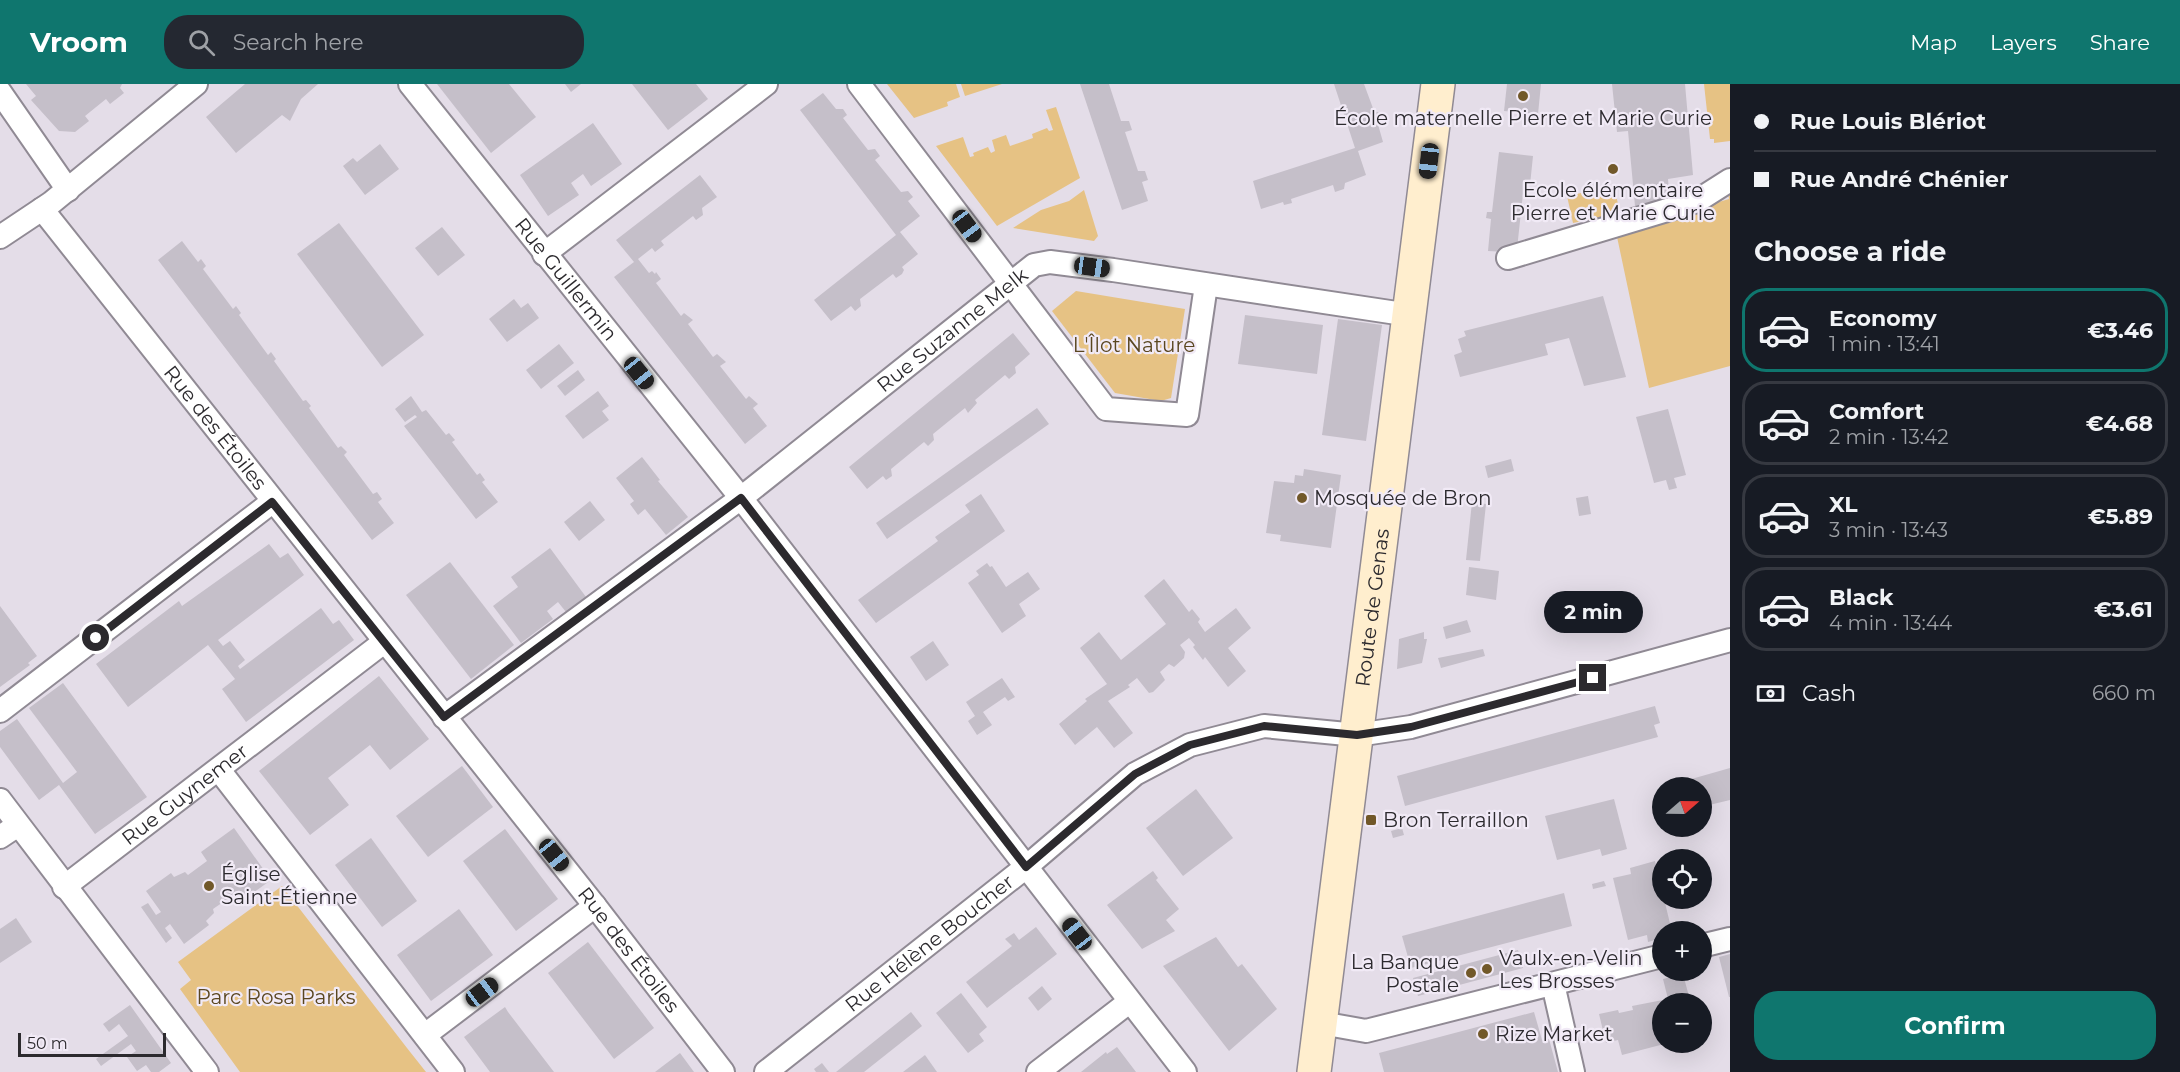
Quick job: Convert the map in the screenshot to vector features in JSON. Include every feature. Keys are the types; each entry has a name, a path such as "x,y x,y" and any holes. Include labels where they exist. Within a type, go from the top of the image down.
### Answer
{"main road":[{"name":"Route de Genas","path":"1314,1072 1438,84"}],"street":[{"path":"0,237 68,190 196,84"},
{"name":"Rue Guillermin","path":"410,84 741,498 1185,1072"},
{"path":"544,254 766,84"},
{"path":"859,84 1106,409 1187,415 1206,285"},
{"path":"1,95 68,190"},
{"path":"1508,258 1697,201 1730,180"},
{"name":"Rue des Étoiles","path":"42,209 272,502 595,906 723,1072"},
{"name":"Rue Suzanne Melk","path":"741,498 1034,264 1050,262 1410,315"},
{"path":"444,717 741,498"},
{"path":"0,711 272,502"},
{"name":"Rue Hélène Boucher","path":"766,1072 1026,867 1135,774 1190,745 1264,726 1357,735 1411,727 1730,640"},
{"name":"Rue Guynemer","path":"64,887 384,642"},
{"path":"219,770 453,1072"},
{"path":"0,800 9,831 64,887 207,1072"},
{"path":"425,1035 595,906"},
{"path":"1712,943 1730,939"},
{"path":"1321,1023 1366,1031 1652,959"},
{"path":"1553,984 1574,1072"},
{"path":"1038,1072 1129,1002"}],"green space":[{"path":"887,84 956,84 960,97 947,102 948,106 914,118"},
{"path":"961,84 1002,84 965,96"},
{"path":"1704,84 1730,84 1730,141 1714,143 1714,139 1710,139"},
{"path":"1056,107 1080,178 997,226 936,146 963,137 970,157 974,156 973,153 988,147 991,153 995,151 992,140 1006,135 1010,146 1033,138 1032,134 1047,128 1049,131 1053,130 1046,110"},
{"path":"1614,186 1620,213 1573,223 1567,196"},
{"path":"1730,186 1730,366 1649,388 1616,232 1729,199 1727,187"},
{"path":"1084,190 1098,236 1094,241 1013,228 1041,210 1069,201"},
{"name":"L'Îlot Nature","path":"1076,291 1185,309 1171,398 1161,401 1115,393 1052,311"},
{"name":"Parc Rosa Parks","path":"282,886 426,1072 240,1072 180,989 191,980 178,962"}],"building":[{"path":"26,84 122,84 120,88 124,93 110,104 106,99 85,116 89,121 75,132 59,131 31,100 36,96"},
{"path":"245,84 318,84 301,99 290,121 282,115 236,153 206,117"},
{"path":"437,84 509,84 536,117 491,153"},
{"path":"565,84 581,84 571,92"},
{"path":"632,84 696,84 708,99 668,130"},
{"path":"1080,84 1109,84 1121,121 1129,121 1132,130 1125,132 1138,171 1145,171 1148,180 1142,182 1148,201 1122,210"},
{"path":"1334,84 1364,84 1374,111 1380,113 1382,119 1377,121 1383,142 1358,151 1366,175 1345,183 1344,189 1335,192 1333,185 1291,199 1292,203 1284,205 1283,202 1261,209 1253,181 1355,148"},
{"name":"École maternelle Pierre et Marie Curie","path":"1507,84 1541,84 1538,114 1504,111"},
{"name":"Ecole élémentaire Pierre et Marie Curie","path":"1612,84 1685,84 1693,175 1668,179 1670,202 1635,206 1628,131 1617,132"},
{"path":"823,93 836,109 843,109 847,115 843,118 868,150 875,149 880,156 875,160 901,192 908,191 913,197 908,201 920,216 900,232 918,254 902,267 904,270 902,274 896,278 893,274 860,299 861,306 855,311 851,306 831,321 814,300 896,235 800,110"},
{"path":"593,123 622,164 591,186 583,174 571,183 579,195 548,216 520,175"},
{"path":"380,144 399,169 365,195 343,166 353,158 357,162"},
{"path":"1499,152 1533,156 1530,185 1524,184 1517,249 1506,252 1488,251 1491,219 1486,218 1487,212 1492,212"},
{"path":"700,175 717,197 702,208 703,215 696,220 693,216 661,241 664,245 655,252 652,248 638,259 649,273 652,271 655,274 656,272 661,279 656,283 681,316 684,313 693,320 688,324 713,357 717,354 726,362 720,366 746,399 749,396 758,404 753,408 767,426 745,444 614,277 634,262 616,240"},
{"path":"339,223 424,335 382,367 297,254"},
{"path":"442,227 465,255 438,276 415,248"},
{"path":"182,241 198,262 201,259 206,266 203,269 233,309 236,306 241,313 239,315 268,355 271,352 276,359 274,361 303,401 306,400 311,406 309,408 338,448 341,446 347,452 344,455 373,494 377,492 382,499 378,502 394,523 372,540 158,260"},
{"path":"1603,296 1626,377 1584,386 1569,338 1545,344 1548,355 1460,377 1454,355 1462,352 1458,339 1466,336 1464,331"},
{"path":"514,299 521,308 528,303 539,318 507,342 489,319"},
{"path":"1245,315 1323,325 1317,374 1238,364"},
{"path":"1338,319 1382,325 1366,441 1322,435"},
{"path":"1013,333 1030,354 1015,367 1016,373 1009,379 1005,375 975,400 977,403 968,413 965,408 933,434 934,440 928,446 924,442 891,469 892,476 886,480 883,476 867,489 849,467"},
{"path":"559,344 574,363 541,389 526,370"},
{"path":"578,370 585,380 565,396 557,386"},
{"path":"598,391 609,406 602,411 609,420 583,439 565,416"},
{"path":"411,396 422,412 426,410 446,435 449,433 455,440 452,442 477,475 480,473 485,480 482,482 498,502 476,519 404,426 417,417 415,415 405,422 395,409"},
{"path":"1037,408 1049,424 887,539 876,523"},
{"path":"1668,409 1686,475 1674,478 1677,488 1669,490 1666,480 1654,483 1636,417"},
{"path":"642,457 660,480 658,481 688,517 666,535 645,509 638,515 630,504 634,501 616,478"},
{"path":"1511,459 1514,471 1488,478 1485,466"},
{"name":"Mosquée de Bron","path":"1304,469 1341,475 1331,548 1280,541 1281,535 1266,533 1274,481 1294,483 1295,475 1303,476"},
{"path":"981,494 1005,531 876,623 858,600 938,541 935,537 970,512 965,505"},
{"path":"1588,496 1591,514 1579,516 1576,498"},
{"path":"590,501 605,520 579,541 564,522"},
{"path":"1472,502 1486,504 1480,561 1466,560"},
{"path":"269,544 280,558 288,553 304,575 218,640 223,646 230,641 245,660 238,666 240,669 321,608 333,624 339,620 354,640 246,722 222,689 235,679 208,645 128,707 96,664 179,601 182,606"},
{"path":"550,548 586,597 566,612 558,602 547,611 553,619 521,643 493,606 518,587 511,577"},
{"path":"450,562 514,645 471,679 406,595"},
{"path":"987,563 990,567 992,566 1006,587 1028,572 1040,589 1019,604 1026,616 1002,633 968,583 979,575 976,571"},
{"path":"1469,567 1499,571 1496,600 1466,595"},
{"path":"1164,579 1189,612 1192,609 1200,619 1198,622 1205,632 1236,608 1251,628 1228,648 1246,671 1228,687 1205,657 1203,660 1189,638 1180,645 1185,652 1184,658 1174,667 1169,664 1160,672 1165,680 1153,692 1149,693 1137,678 1128,685 1130,687 1108,701 1133,733 1114,748 1097,727 1075,745 1059,724 1087,701 1085,699 1107,684 1080,648 1099,632 1121,660 1166,624 1144,596"},
{"path":"0,606 37,656 28,663 30,665 0,687"},
{"path":"1467,620 1471,632 1446,639 1443,627"},
{"path":"1424,632 1424,639 1427,639 1422,663 1397,669 1399,639"},
{"path":"933,641 949,665 926,681 910,657"},
{"path":"1483,649 1485,656 1441,668 1438,658"},
{"path":"379,676 429,739 390,770 370,745 328,778 349,805 310,835 259,771"},
{"path":"1002,678 1015,697 1008,701 1005,697 983,712 992,725 977,735 968,721 975,716 966,702"},
{"path":"63,683 147,797 95,834 59,785 39,800 0,747 0,731 17,719 63,783 77,772 29,708"},
{"path":"1655,706 1660,723 1654,725 1658,737 1405,806 1397,776"},
{"path":"462,766 493,807 428,857 396,816"},
{"path":"1730,768 1730,800 1712,804 1712,777 1698,777"},
{"path":"1196,789 1233,838 1183,876 1146,828"},
{"path":"1614,799 1627,849 1602,856 1600,849 1557,860 1545,816"},
{"name":"Église Saint-Étienne","path":"234,828 271,880 238,904 232,896 213,909 214,913 206,921 209,925 184,944 170,924 165,928 172,938 166,943 141,907 148,903 156,915 161,912 146,891 171,873 174,877 185,872 188,875 207,861 201,852"},
{"path":"1402,828 1404,835 1393,838 1391,831"},
{"path":"505,829 558,899 516,931 463,861"},
{"path":"371,838 417,901 382,927 335,865"},
{"path":"1652,862 1652,909 1666,909 1669,921 1652,921 1652,941 1648,942 1647,935 1628,940 1613,878 1631,874 1630,868"},
{"path":"1153,871 1158,878 1156,880 1179,909 1166,920 1175,931 1142,949 1107,905"},
{"path":"1604,881 1606,886 1593,889 1592,884"},
{"path":"1564,893 1572,926 1411,968 1402,936"},
{"path":"459,909 493,955 431,1001 397,955"},
{"path":"16,918 32,942 0,963 0,929"},
{"path":"1036,927 1057,954 987,1008 966,982 1012,946 1005,939 1014,933 1019,940"},
{"path":"1216,937 1238,967 1242,964 1277,1009 1229,1051 1163,966"},
{"path":"588,942 654,1028 614,1059 548,973"},
{"path":"1518,950 1523,968 1418,996 1413,978"},
{"path":"1730,954 1730,997 1729,997 1719,957"},
{"path":"1664,981 1685,981 1688,993 1666,993"},
{"path":"1042,986 1052,999 1038,1011 1028,998"},
{"path":"961,993 987,1027 979,1034 984,1041 968,1053 936,1013"},
{"path":"1652,1002 1652,1047 1622,1055 1618,1040 1606,1043 1599,1014 1633,1010 1632,1006"},
{"path":"130,1005 171,1063 159,1072 151,1072 146,1065 137,1071 127,1057 136,1051 131,1044 101,1066 96,1059 128,1036 119,1024 109,1032 103,1024"},
{"path":"505,1007 554,1072 490,1072 464,1037"},
{"path":"911,1012 922,1026 864,1072 836,1072"},
{"path":"1534,1012 1542,1040 1549,1039 1558,1072 1384,1072 1379,1053"},
{"path":"1117,1047 1136,1072 1081,1072 1106,1052 1107,1054"},
{"path":"680,1053 694,1072 655,1072"},
{"path":"925,1055 937,1072 903,1072"},
{"path":"822,1063 829,1072 816,1072 814,1069"}],"place":[{"name":"École maternelle Pierre et Marie Curie","path":"1523,96"},
{"name":"Ecole élémentaire Pierre et Marie Curie","path":"1613,169"},
{"name":"Mosquée de Bron","path":"1302,498"},
{"name":"Bron Terraillon","path":"1371,820"},
{"name":"Église Saint-Étienne","path":"209,886"},
{"name":"Vaulx-en-Velin Les Brosses","path":"1487,969"},
{"name":"La Banque Postale","path":"1471,973"},
{"name":"Rize Market","path":"1483,1034"}],"route":[{"path":"96,638 272,502 444,717 741,498 1026,867 1135,774 1190,745 1264,726 1357,735 1411,727 1593,678"}]}
